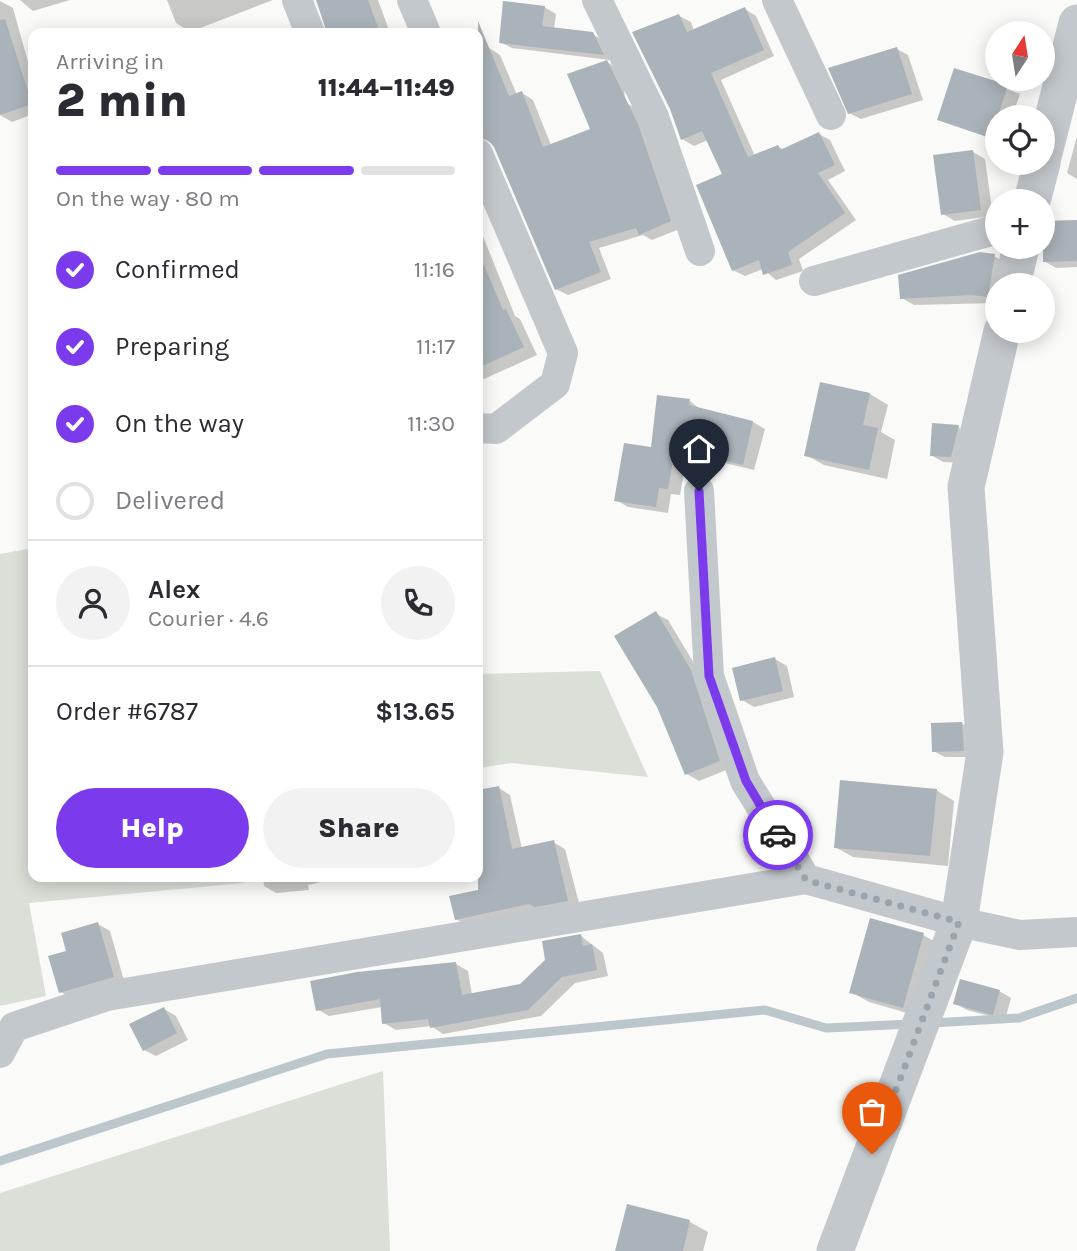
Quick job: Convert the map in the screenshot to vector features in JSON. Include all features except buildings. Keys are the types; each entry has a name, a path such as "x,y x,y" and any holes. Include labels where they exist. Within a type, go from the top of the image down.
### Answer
{"street":[{"path":"296,0 308,28"},
{"path":"597,0 654,117 699,251"},
{"path":"778,0 831,115"},
{"path":"1055,110 1077,23"},
{"path":"483,165 563,353 555,384 496,429 483,428"},
{"path":"814,281 985,233"},
{"path":"835,1251 959,922 985,752 966,487 999,343"},
{"path":"699,491 709,676 746,781 806,880"},
{"path":"0,1053 14,1027 107,996 806,880 959,922 1020,935 1077,932"}],"shaded area":[{"path":"28,549 28,882 244,883 29,903 46,996 0,1006 0,554"},
{"path":"600,671 648,777 511,763 483,767 483,674"},
{"path":"383,1071 390,1251 0,1251 0,1193"}],"waterway":[{"path":"932,1023 1019,1018 1077,998"},
{"path":"0,1161 327,1054 765,1010 826,1028 911,1024"}],"way so far":[{"path":"778,835 806,880 959,922 872,1154"}],"route":[{"path":"699,491 709,676 746,781 778,835"}]}
